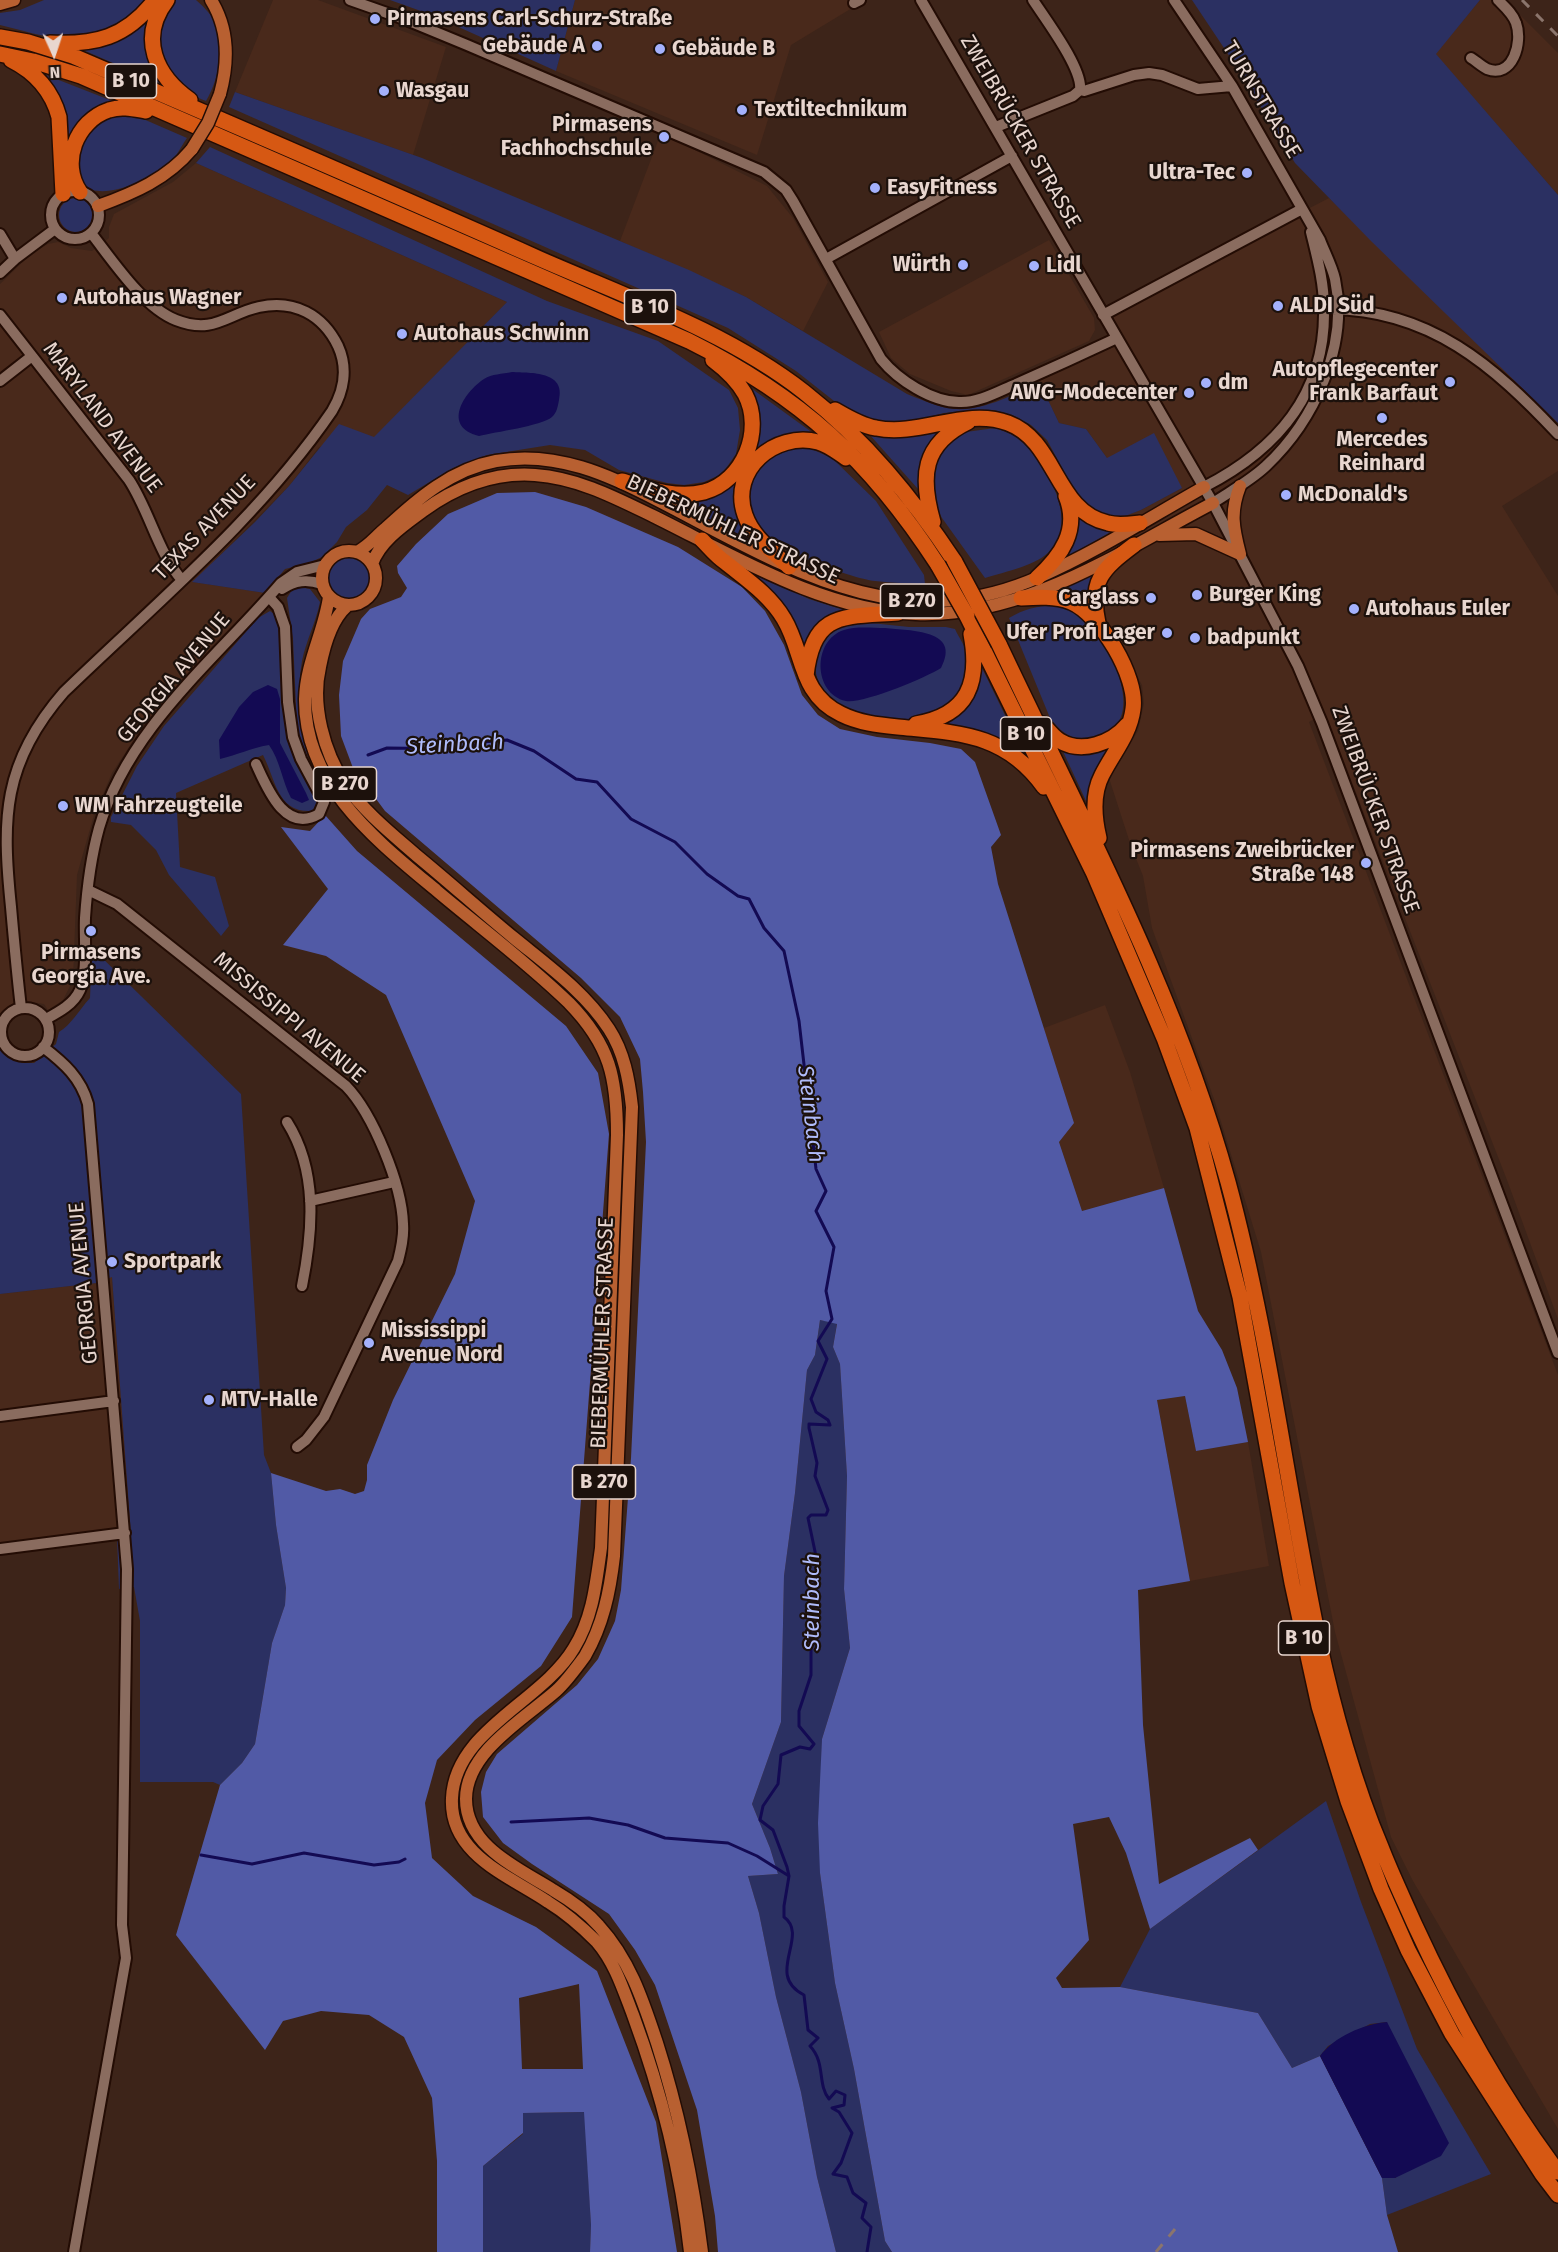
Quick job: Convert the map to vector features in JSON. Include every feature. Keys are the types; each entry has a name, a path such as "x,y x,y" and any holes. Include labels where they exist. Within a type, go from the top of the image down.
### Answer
{"highway":[{"path":"28,42 77,43 106,38 136,22 155,0"},
{"path":"167,0 157,16 152,39 159,67 175,90 231,125"},
{"name":"B 10","path":"0,37 28,42 73,56 700,330 745,352 804,392 837,418 887,469 936,534 955,562 999,644 1103,858 1184,1050 1227,1181 1255,1293 1320,1645 1350,1757 1379,1845 1444,1988 1467,2031 1558,2172"},
{"path":"0,55 30,72 51,94 59,117 63,194"},
{"name":"B 10","path":"0,55 33,61 81,76 689,341 778,391 832,435 877,481 909,522 938,565 967,616 978,647 1070,822 1164,1038 1197,1128 1240,1297 1292,1583 1319,1706 1348,1801 1381,1889 1408,1950 1452,2034 1542,2174 1558,2195"},
{"path":"80,192 73,179 71,159 74,144 89,123 108,111 121,108 171,116"},
{"path":"622,481 668,493 690,494 706,491 732,475 748,450 752,431 752,414 745,394 733,378 689,341"},
{"path":"804,392 845,416 877,429 907,429 980,417 1007,422 1020,428 1032,438 1074,503 1088,516 1109,524 1140,523"},
{"path":"936,534 925,487 928,462 943,438 954,429 980,417"},
{"path":"789,567 753,531 744,512 744,486 747,473 755,460 783,442 817,442 832,448 877,481"},
{"path":"1037,578 1054,563 1071,531 1072,515 1062,485"},
{"path":"702,540 722,561 761,591 784,619 806,676 818,697 838,713 869,724 965,734 998,745 1033,771 1070,822"},
{"path":"1098,623 1094,600 1097,582 1103,571 1134,545"},
{"path":"1021,598 1050,598 1070,602 1086,611 1098,623 1132,686 1133,709 1129,723 1119,746 1101,776 1097,789 1097,830 1103,858"},
{"path":"806,676 813,642 820,631 830,624 841,619 859,616 898,613"},
{"path":"895,727 939,719 954,710 966,695 972,681 978,647"},
{"path":"1028,706 1057,740 1069,746 1092,746 1107,741 1122,732 1129,723"}],"main road":[{"path":"0,3 14,0"},
{"path":"98,206 154,183 181,163 208,123 220,94 227,50 222,26 211,0"},
{"name":"B 270","path":"357,552 411,506 453,476 496,460 518,458 554,460 574,464 622,481"},
{"name":"BIEBERMÜHLER STRASSE","path":"372,564 383,545 430,506 457,490 482,480 505,475 536,475 566,480 598,490 811,590 862,607 898,613 948,614 1021,598"},
{"name":"BIEBERMÜHLER STRASSE","path":"622,481 789,567 849,590 908,601 954,600 980,596 1037,578"},
{"path":"1240,486 1233,512 1233,527 1240,554"},
{"name":"B 270","path":"1037,578 1075,560 1204,487"},
{"name":"B 270","path":"1021,598 1076,575 1213,503"},
{"path":"1152,535 1196,534 1240,554"},
{"path":"357,552 372,564 376,581 373,592 359,604 347,606 329,597 322,584 322,572 325,565 338,553 357,552"},
{"name":"B 270","path":"329,597 312,653 305,699 310,741 327,780 350,812 380,843 539,975 575,1008 599,1041 613,1076 616,1092 617,1135 601,1548 594,1600 582,1634 558,1671 540,1689 483,1736 467,1753 456,1773 452,1800 456,1826 463,1840 474,1853 496,1871 548,1901 579,1924 599,1944 618,1974 649,2059 677,2172 690,2252"},
{"name":"BIEBERMÜHLER STRASSE","path":"347,606 336,619 318,673 320,715 324,735 346,785 378,821 580,994 609,1029 623,1058 632,1107 614,1556 610,1588 600,1626 584,1657 558,1689 502,1736 481,1757 470,1777 466,1800 470,1822 485,1844 508,1863 579,1907 599,1925 622,1954 647,2013 665,2069 687,2156 702,2252"}],"street":[{"path":"350,0 467,45 764,172 786,190 881,359 891,372 914,387 951,402 978,399 1117,338"},
{"name":"ZWEIBRÜCKER STRASSE","path":"921,0 1213,503 1311,694 1557,1346"},
{"path":"996,127 1073,96 1080,90 1081,83 1076,68 1033,0"},
{"name":"TURNSTRASSE","path":"1174,0 1232,86 1320,240 1335,279 1337,309 1334,345 1329,367 1308,413 1283,448 1264,468 1213,503"},
{"path":"1471,58 1488,69 1496,70 1511,63 1516,54 1517,24 1513,16 1498,0"},
{"path":"1080,90 1084,91 1134,75 1149,74 1162,75 1198,89 1232,86"},
{"path":"826,258 1012,156"},
{"path":"80,192 88,194 98,206 99,221 86,237 72,239 55,229 52,221 53,206 63,194 80,192"},
{"path":"1103,315 1302,209"},
{"name":"TURNSTRASSE","path":"1204,487 1248,462 1274,439 1294,413 1309,386 1321,344 1324,309 1321,278 1309,223"},
{"path":"0,273 55,229"},
{"name":"TEXAS AVENUE","path":"21,1008 3,816 20,761 51,707 182,580 275,483 320,430 338,401 344,380 342,358 333,337 325,325 303,309 273,305 258,307 220,323 208,325 193,325 177,321 161,313 132,284 91,233"},
{"path":"0,234 15,259"},
{"path":"1324,309 1378,312 1426,328 1450,340 1505,383 1558,434"},
{"name":"MARYLAND AVENUE","path":"0,315 136,491 172,567 182,580"},
{"path":"0,381 32,356"},
{"name":"GEORGIA AVENUE","path":"46,1019 72,1001 81,989 88,890 95,846 105,809 133,754 172,703 291,575 325,565"},
{"name":"GEORGIA AVENUE","path":"269,597 285,586 299,581 313,581 322,584"},
{"path":"256,764 272,797 284,812 298,819 306,819 319,814 324,802 301,759 293,737 288,702 283,616 269,597"},
{"name":"MISSISSIPPI AVENUE","path":"88,890 117,904 345,1086 365,1109 394,1182 400,1199 403,1225 398,1261 324,1417 306,1440 297,1447"},
{"path":"21,1008 33,1009 46,1019 49,1031 43,1047 27,1056 15,1053 6,1046 1,1034 4,1019 11,1012 21,1008"},
{"name":"GEORGIA AVENUE","path":"43,1047 77,1078 88,1104 125,1533 122,1925 126,1958 74,2252"},
{"path":"287,1122 303,1157 310,1201 309,1245 302,1286"},
{"path":"310,1201 394,1182"},
{"path":"0,1416 114,1401"},
{"path":"0,1549 125,1533"}],"shaded area":[{"path":"44,0 150,0 123,23 87,37 75,39 56,38 0,25 0,13 20,10"},
{"path":"174,0 196,0 211,15 217,26 220,45 219,65 206,101 190,94 180,86 168,71 162,56 159,33"},
{"path":"273,0 318,0 446,47 413,155 235,92"},
{"path":"390,0 575,0 556,71 432,15"},
{"path":"575,0 854,0 857,5 791,45 757,155 556,71"},
{"path":"1192,0 1480,0 1436,54 1558,195 1558,423 1371,241 1295,163 1238,69"},
{"path":"1480,0 1505,0 1558,53 1558,195 1435,54"},
{"path":"153,11 152,66 159,83 83,50 114,42 131,33"},
{"path":"46,75 115,102 66,154 63,105"},
{"path":"235,92 422,158 689,270 746,297 907,394 932,404 959,409 983,406 1040,383 1059,423 1086,429 1107,458 1154,433 1182,488 1141,510 1120,518 1103,517 1077,496 1047,440 1031,425 1012,415 993,410 944,413 899,425 871,421 848,412 796,371 728,328 229,107"},
{"path":"119,115 134,115 187,138 169,164 148,178 113,190 92,190 84,185 77,171 78,154 84,138 94,127"},
{"path":"661,133 767,186 793,218 828,282 803,331 746,297 620,241"},
{"path":"210,147 547,301 658,341 729,390 738,408 740,430 736,454 722,474 704,482 684,485 667,483 619,470 585,450 550,445 487,455 453,468 408,495 387,485 367,510 346,527 337,542 322,557 285,569 265,593 192,582 289,486 339,424 374,437 507,302 196,163"},
{"path":"196,163 507,302 374,438 319,447 289,486 193,582 265,593 215,643 144,724 112,773 94,815 77,875 73,980 63,1000 48,1010 44,1004 15,1003 0,1017 0,284 31,254 48,244 58,242 71,248 92,251 109,238 109,227 114,214 173,182"},
{"path":"76,198 88,203 93,215 88,227 76,232 64,227 59,215 64,203"},
{"path":"1329,198 1558,423 1558,471 1502,506 1558,596 1558,1319 1507,1180 1325,713 1309,722 1558,1375 1558,2129 1413,1881 1391,1837 1335,1632 1261,1252 1214,1099 1152,928 1143,876 1109,778 1138,731 1144,704 1142,685 1105,621 1101,607 1088,607 1089,589 1075,581 1063,559 1116,529 1120,518 1141,510 1182,488 1107,458 1086,429 1059,423 1034,371 1108,336 1098,318"},
{"path":"1049,240 1094,318 1095,330 1089,341 968,395 951,391 910,374 891,358 879,332"},
{"path":"512,372 545,376 557,384 560,391 554,415 538,423 479,436 468,432 461,425 459,418 463,401 476,385 487,377"},
{"path":"744,383 817,436 755,454 743,522 750,541 669,500 703,499 754,448"},
{"path":"945,427 928,448 918,489 869,434 888,437"},
{"path":"995,428 1018,438 1039,462 1056,491 1062,523 1059,537 1046,555 1021,567 985,578 942,518 933,501 932,474 938,454 948,441 966,432"},
{"path":"796,448 809,448 832,458 876,501 924,575 925,584 875,581 848,575 780,546 759,530 752,517 749,501 749,491 754,474 765,462"},
{"path":"535,492 586,507 678,547 742,587 765,611 784,645 802,695 818,715 840,729 877,737 961,749 975,762 1001,835 991,847 998,884 1074,1123 1059,1142 1082,1211 1164,1188 1198,1311 1222,1350 1237,1388 1248,1442 1196,1451 1185,1396 1157,1400 1190,1581 1138,1590 1143,1725 1159,1884 1250,1838 1258,1850 1150,1929 1126,1853 1109,1817 1073,1824 1089,1940 1056,1978 1062,1988 1120,1987 1258,2013 1292,2068 1320,2056 1382,2178 1387,2215 1398,2252 892,2252 885,2241 854,2069 835,1983 820,1873 818,1823 822,1739 850,1648 844,1589 847,1476 840,1364 833,1347 837,1324 820,1320 815,1355 807,1370 784,1576 781,1722 752,1804 778,1874 748,1876 759,1913 776,1997 801,2092 817,2177 836,2252 718,2252 715,2216 697,2110 655,1985 635,1950 609,1914 503,1843 483,1817 481,1792 486,1772 497,1754 577,1685 598,1659 615,1621 621,1590 631,1458 646,1142 640,1059 620,1017 581,978 385,811 353,768 341,736 339,695 343,661 361,619 370,609 401,597 407,588 398,573 397,566 416,544 448,514 497,493"},
{"path":"1077,512 1116,529 1063,559 1074,537"},
{"path":"350,557 365,564 372,579 365,594 350,601 335,594 328,579 335,564"},
{"path":"744,567 809,599 847,611 824,623 813,632 802,656"},
{"path":"1100,570 1089,589 1088,607 1052,592"},
{"path":"299,587 310,589 320,602 304,654 299,686 303,735 308,759 297,728 293,639 287,598 292,590"},
{"path":"1064,606 1087,620 1108,650 1116,669 1122,688 1123,706 1119,721 1108,733 1088,739 1076,738 1062,731 1050,718 1009,618 1031,608"},
{"path":"270,611 277,616 281,626 289,738 294,757 314,791 317,804 312,811 291,807 279,793 263,755 176,793 180,867 215,877 229,926 221,936 169,875 156,850 131,825 111,822 111,817 137,766 164,726 258,618"},
{"path":"871,623 955,629 966,651 968,661 965,677 954,700 932,714 905,719 875,718 848,709 827,694 816,673 820,647 824,640 841,627"},
{"path":"885,628 919,632 939,639 945,646 946,655 941,668 908,684 866,699 846,701 835,696 827,688 822,678 822,655 826,644 844,630"},
{"path":"980,664 1024,754 997,737 970,728 937,724 961,711 975,696 979,683"},
{"path":"268,685 277,689 280,699 280,743 309,800 302,803 291,798 276,757 269,745 220,759 219,740 239,707 253,692"},
{"path":"1114,743 1098,767 1087,803 1060,745"},
{"path":"325,815 357,851 566,1026 598,1073 609,1134 572,1617 541,1666 475,1720 437,1760 425,1803 432,1858 473,1896 536,1927 597,1971 656,2122 677,2252 590,2252 591,2225 584,2112 523,2113 523,2133 483,2166 483,2252 437,2252 437,2161 432,2098 404,2037 369,2015 321,2011 283,2021 265,2050 176,1935 220,1785 242,1763 255,1744 272,1643 285,1605 286,1588 271,1473 326,1491 340,1489 355,1494 364,1491 367,1465 393,1400 455,1274 475,1201 386,995 326,956 283,945 328,889 281,827 310,831","holes":["579,1984 583,2069 522,2069 519,1998"]},
{"path":"92,948 241,1094 264,1455 271,1473 286,1588 285,1605 272,1643 255,1744 242,1763 220,1785 213,1782 140,1782 140,1621 134,1587 119,1589 117,1537 131,1535 112,1277 97,1283 0,1294 0,1043 4,1054 22,1063 34,1063 56,1044 59,1032 90,998"},
{"path":"1105,1005 1130,1072 1164,1188 1082,1211 1059,1142 1044,1028"},
{"path":"112,1276 131,1536 0,1550 0,1294 97,1283"},
{"path":"820,1320 837,1323 833,1347 840,1364 847,1476 844,1589 850,1648 822,1739 820,1873 835,1983 854,2069 885,2241 892,2252 836,2252 817,2177 801,2092 776,1997 759,1913 748,1876 778,1874 752,1804 781,1722 784,1576 807,1370 815,1355"},
{"path":"1185,1396 1196,1451 1248,1442 1269,1566 1190,1581 1157,1400"},
{"path":"1326,1801 1361,1902 1417,2049 1491,2174 1387,2215 1382,2178 1396,2178 1387,2022 1370,2024 1328,2046 1320,2056 1292,2068 1258,2013 1120,1987 1150,1929"},
{"path":"1387,2022 1449,2143 1441,2156 1395,2178 1382,2178 1320,2056 1341,2037 1368,2025"},
{"path":"585,2112 591,2225 590,2252 483,2252 483,2166 523,2134 523,2113"}],"waterway":[{"name":"Steinbach","path":"368,755 387,748 465,749 482,742 507,740 534,751 576,779 597,782 631,819 675,842 707,874 738,896 749,899 764,928 784,951 799,1021 816,1169 826,1191 816,1211 834,1247 826,1291 832,1319 818,1341 827,1359 811,1399 816,1412 828,1420 830,1425 809,1424 817,1463 815,1476 828,1510 826,1515 811,1515 808,1518 817,1561 811,1630 811,1675 799,1711 799,1726 814,1744 810,1749 800,1747 781,1755 778,1784 763,1806 760,1820 773,1830 789,1876 784,1906 784,1917 791,1925 792,1934 787,1967 788,1977 793,1987 804,1995 808,2030 818,2038 810,2046 818,2059 825,2093 829,2099 836,2091 845,2095 844,2105 832,2108 839,2112 852,2133 841,2163 833,2174 847,2177 853,2193 866,2203 862,2218 871,2227 867,2252"},
{"path":"511,1822 589,1818 628,1825 665,1838 728,1843 757,1856 789,1876"},
{"path":"201,1855 252,1864 304,1853 374,1865 399,1862 405,1859"}],"railway":[{"path":"1522,0 1558,36"},
{"path":"1156,2252 1175,2229"}],"place":[{"name":"Pirmasens Carl-Schurz-Straße","path":"375,19"},
{"name":"Gebäude A","path":"597,46"},
{"name":"Gebäude B","path":"660,49"},
{"name":"Wasgau","path":"384,91"},
{"name":"Textiltechnikum","path":"742,110"},
{"name":"Pirmasens Fachhochschule","path":"664,137"},
{"name":"Ultra-Tec","path":"1247,173"},
{"name":"EasyFitness","path":"875,188"},
{"name":"Würth","path":"963,265"},
{"name":"Lidl","path":"1034,266"},
{"name":"Autohaus Wagner","path":"62,298"},
{"name":"ALDI Süd","path":"1278,306"},
{"name":"Autohaus Schwinn","path":"402,334"},
{"name":"Autopflegecenter Frank Barfaut","path":"1450,382"},
{"name":"dm","path":"1206,383"},
{"name":"AWG-Modecenter","path":"1189,393"},
{"name":"Mercedes Reinhard","path":"1382,418"},
{"name":"McDonald's","path":"1286,495"},
{"name":"Burger King","path":"1197,595"},
{"name":"Carglass","path":"1151,598"},
{"name":"Autohaus Euler","path":"1354,609"},
{"name":"Ufer Profi Lager","path":"1167,633"},
{"name":"badpunkt","path":"1195,638"},
{"name":"WM Fahrzeugteile","path":"63,806"},
{"name":"Pirmasens Zweibrücker Straße 148","path":"1366,863"},
{"name":"Pirmasens Georgia Ave.","path":"91,931"},
{"name":"Sportpark","path":"112,1262"},
{"name":"Mississippi Avenue Nord","path":"369,1343"},
{"name":"MTV-Halle","path":"209,1400"}]}
